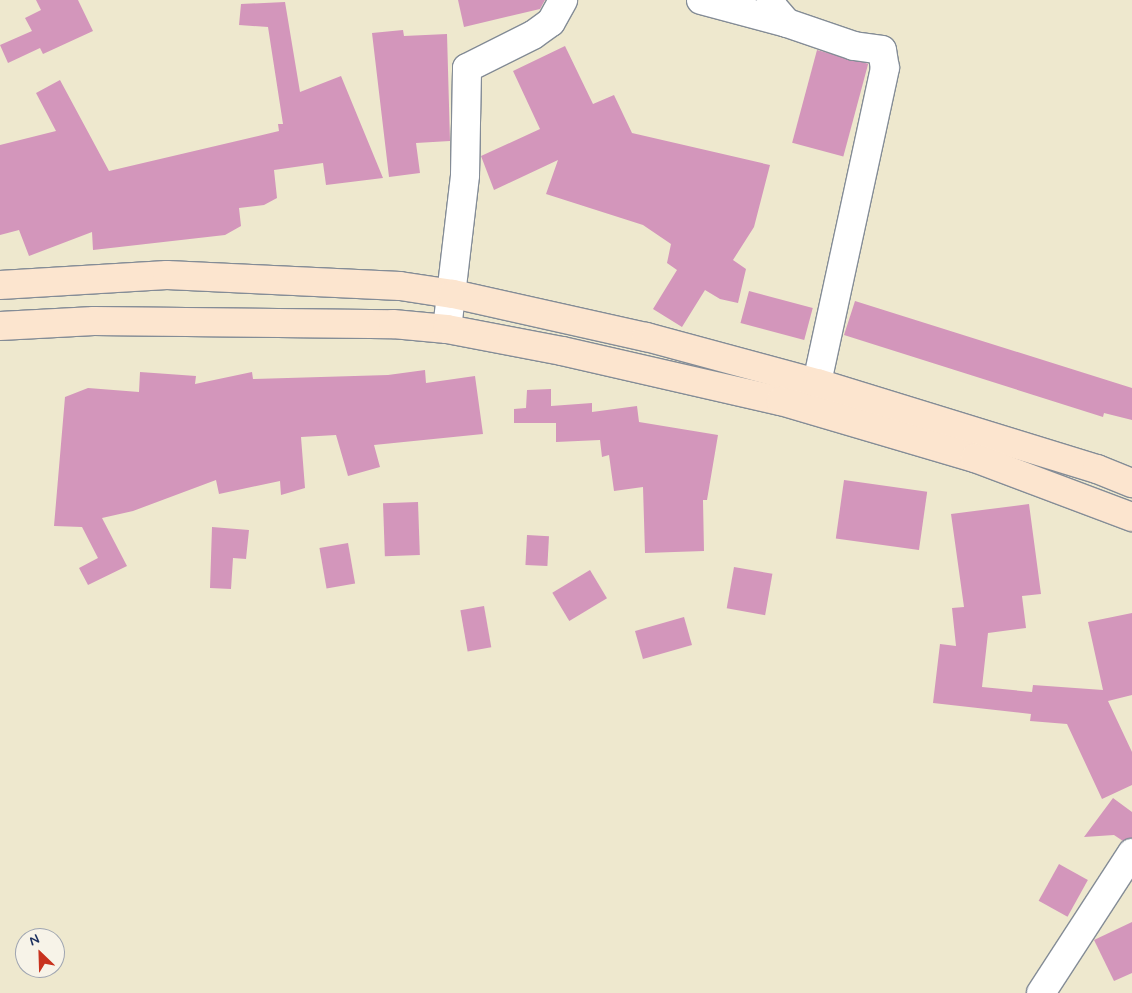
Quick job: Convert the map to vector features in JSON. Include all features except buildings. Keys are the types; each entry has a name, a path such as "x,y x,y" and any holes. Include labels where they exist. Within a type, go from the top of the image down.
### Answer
{"main road":[{"path":"0,286 167,275 400,286 453,294 646,337 817,383 1096,469 1132,483"},
{"path":"0,326 94,321 393,324 447,329 562,351 781,402 975,458 1132,517"}],"street":[{"path":"447,329 453,294 465,175 467,68 533,35 551,22 563,0"},
{"path":"701,0 787,23 854,46 882,50 885,68 817,383"},
{"path":"771,0 773,7 787,23"},
{"path":"1041,993 1132,853"}]}
